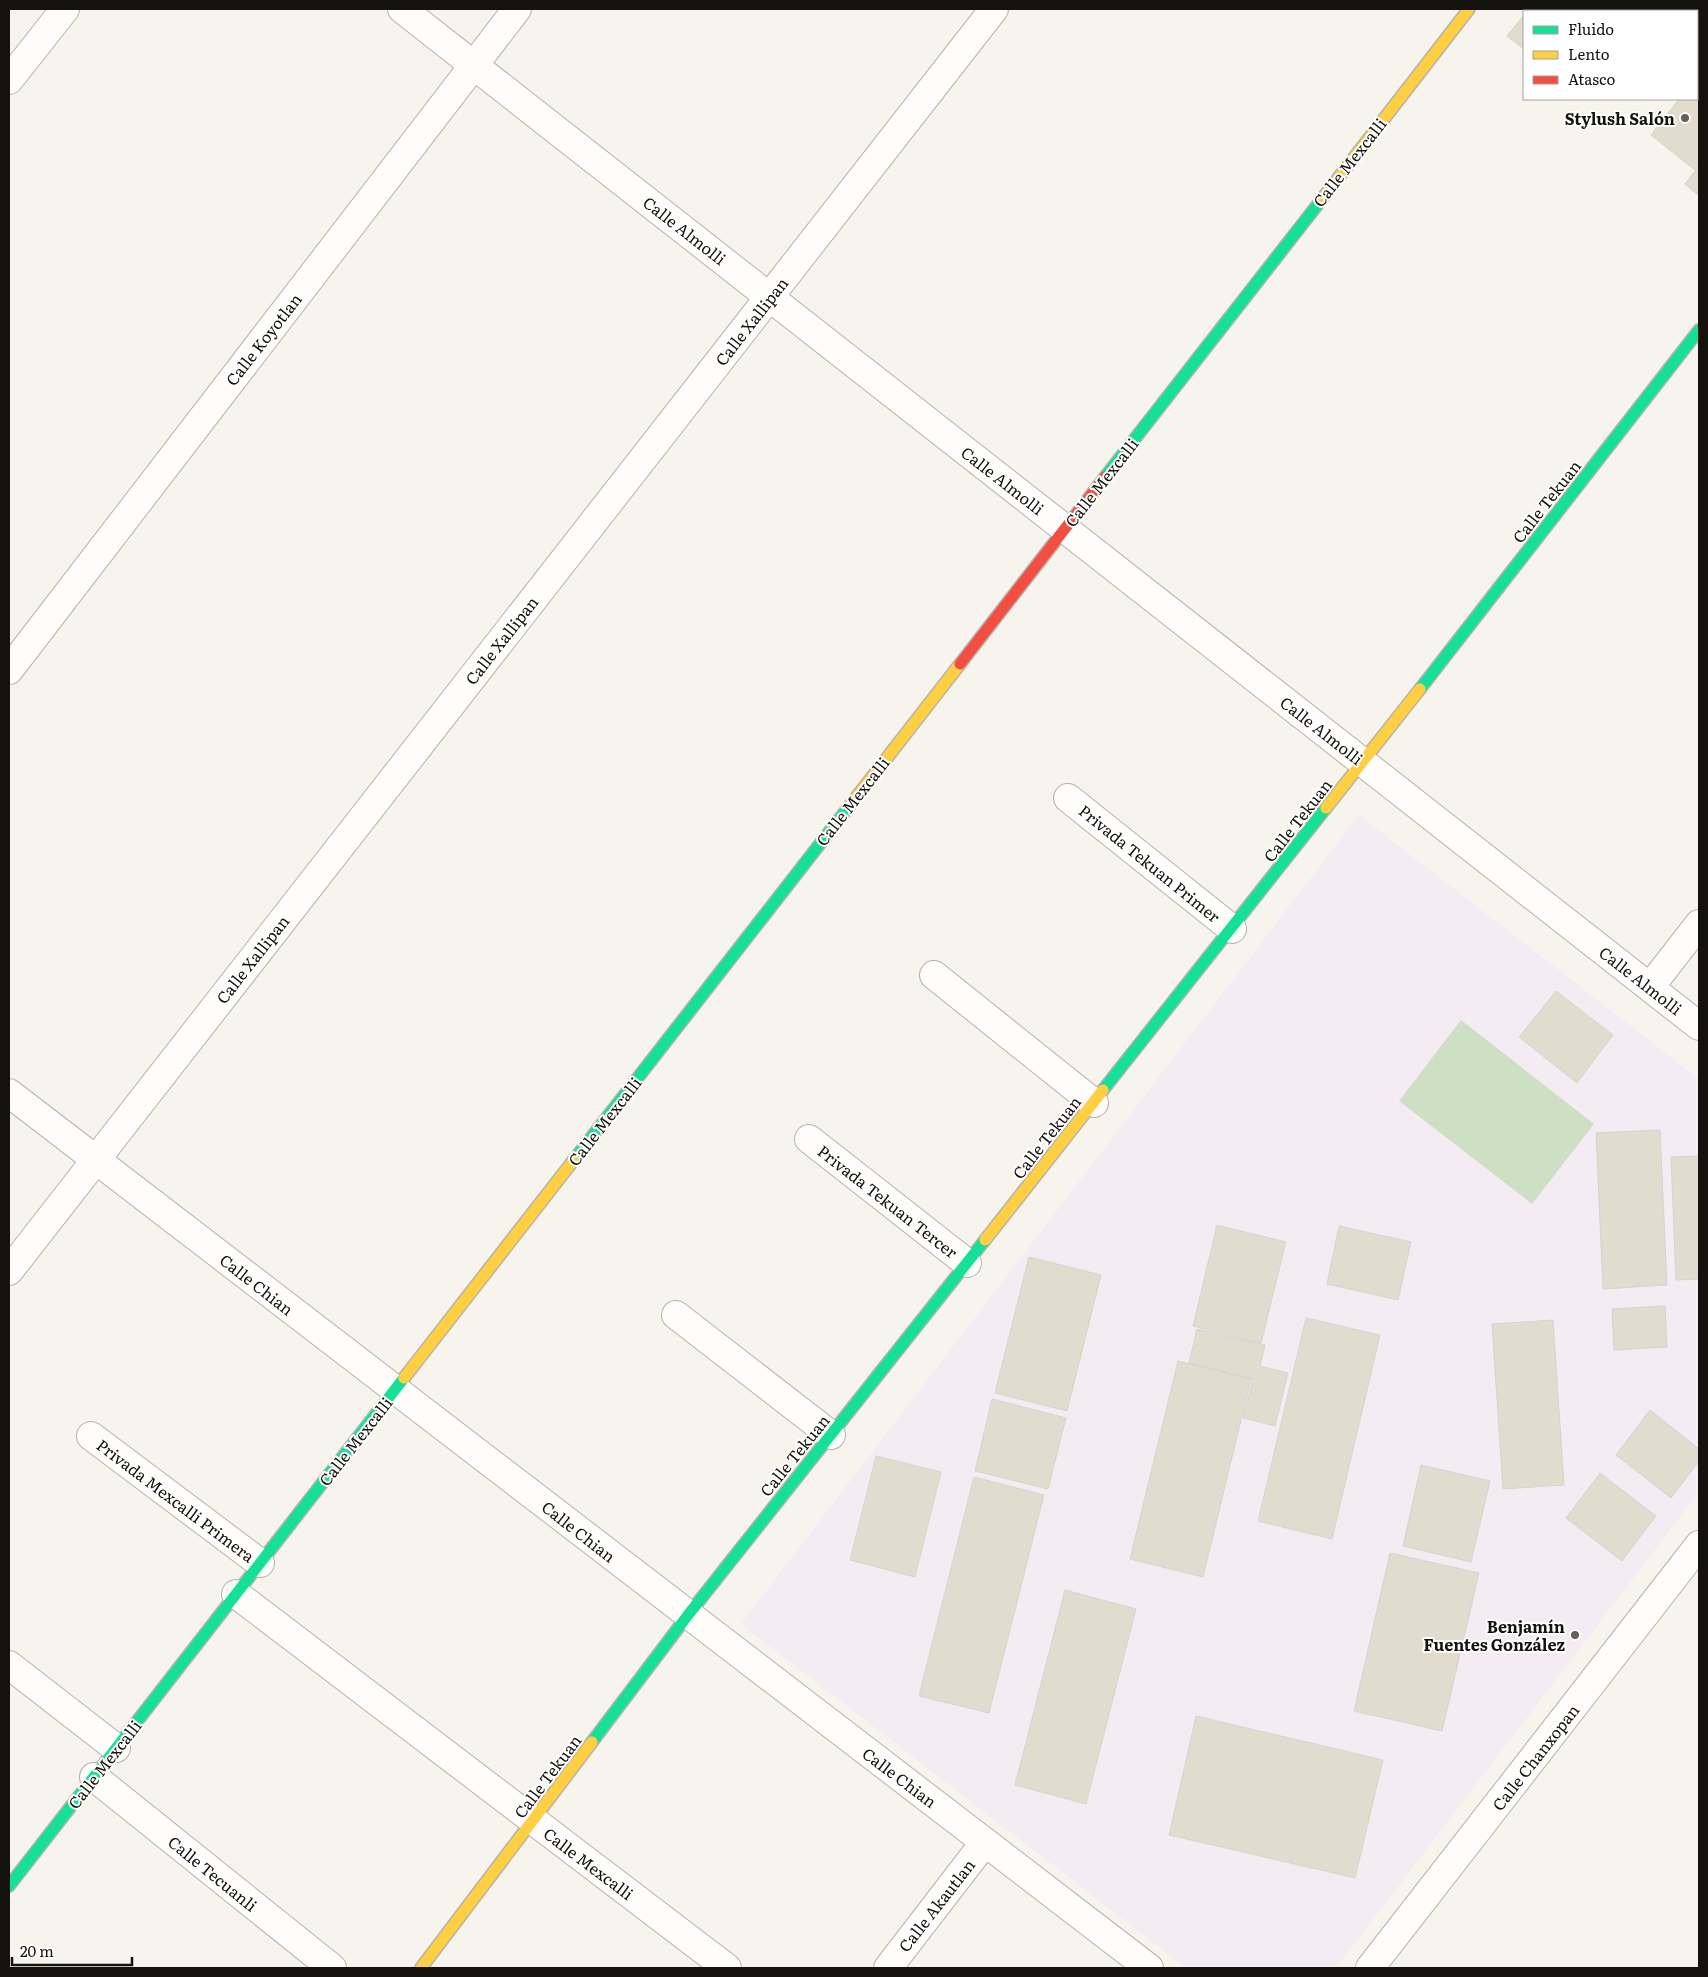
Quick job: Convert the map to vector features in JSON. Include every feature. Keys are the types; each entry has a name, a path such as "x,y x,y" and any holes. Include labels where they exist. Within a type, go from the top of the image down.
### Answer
{"street":[{"path":"9,80 65,9"},
{"name":"Calle Almolli","path":"402,9 1699,1026"},
{"name":"Calle Koyotlan","path":"9,670 517,9"},
{"name":"Calle Xallipan","path":"9,1271 994,9"},
{"name":"Calle Mexcalli","path":"9,1886 1469,9"},
{"name":"Calle Tekuan","path":"421,1968 688,1615 1364,762 1699,330"},
{"name":"Privada Tekuan Primer","path":"1068,798 1232,929"},
{"path":"1650,987 1699,924"},
{"path":"934,976 1094,1103"},
{"name":"Calle Chian","path":"9,1093 1149,1968"},
{"name":"Privada Tekuan Tercer","path":"809,1139 967,1263"},
{"path":"676,1315 832,1435"},
{"name":"Privada Mexcalli Primera","path":"91,1436 260,1563"},
{"name":"Calle Chanxopan","path":"1370,1968 1699,1545"},
{"name":"Calle Mexcalli","path":"236,1594 727,1968"},
{"path":"9,1665 116,1748"},
{"name":"Calle Tecuanli","path":"94,1777 332,1968"},
{"name":"Calle Akautlan","path":"888,1968 985,1842"}],"shaded area":[{"path":"1359,815 1699,1079 1699,1492 1336,1968 1186,1968 741,1624"}],"green space":[{"path":"1461,1020 1594,1124 1532,1204 1399,1101"}],"building":[{"path":"1581,9 1582,10 1528,10"},
{"path":"1523,16 1523,48 1507,36"},
{"path":"1698,80 1699,165 1695,170 1651,135 1678,100 1698,100"},
{"path":"1699,166 1699,196 1685,184"},
{"path":"1556,991 1613,1035 1577,1083 1519,1037"},
{"path":"1660,1130 1667,1285 1603,1289 1596,1133"},
{"path":"1699,1156 1699,1279 1676,1280 1671,1157"},
{"path":"1217,1225 1286,1242 1261,1343 1193,1326"},
{"path":"1339,1226 1411,1242 1398,1300 1327,1284"},
{"path":"1029,1257 1101,1275 1067,1411 995,1393"},
{"path":"1665,1306 1667,1347 1614,1350 1612,1309"},
{"path":"1306,1318 1380,1335 1332,1539 1258,1521"},
{"path":"1553,1320 1564,1485 1503,1489 1492,1324"},
{"path":"1197,1329 1265,1345 1260,1366 1288,1373 1275,1426 1243,1418 1253,1379 1189,1363"},
{"path":"1178,1361 1251,1379 1203,1577 1130,1559"},
{"path":"992,1399 1066,1418 1048,1489 975,1471"},
{"path":"1650,1410 1699,1449 1699,1461 1671,1498 1616,1455"},
{"path":"876,1456 941,1472 915,1577 850,1560"},
{"path":"1421,1465 1490,1481 1471,1562 1403,1546"},
{"path":"1600,1473 1656,1516 1622,1561 1566,1518"},
{"path":"974,1477 1044,1495 989,1713 919,1696"},
{"path":"1390,1553 1479,1573 1442,1731 1354,1711"},
{"path":"1065,1590 1136,1609 1086,1804 1015,1785"},
{"path":"1196,1716 1383,1760 1355,1878 1169,1835"}],"traffic: fast":[{"path":"1105,477 1322,199"},
{"path":"1420,689 1699,330"},
{"path":"573,1161 851,804"},
{"path":"1103,1090 1326,808"},
{"path":"592,1742 688,1615 985,1240"},
{"path":"9,1886 404,1378"}],"traffic: slow":[{"path":"1322,199 1469,9"},
{"path":"851,804 960,664"},
{"path":"1326,808 1420,689"},
{"path":"985,1240 1103,1090"},
{"path":"404,1378 573,1161"},
{"path":"421,1968 592,1742"}],"traffic: jam":[{"path":"960,664 1105,477"}],"place":[{"name":"Stylush Salón","path":"1685,118"},
{"name":"Benjamín Fuentes González","path":"1575,1635"}]}
